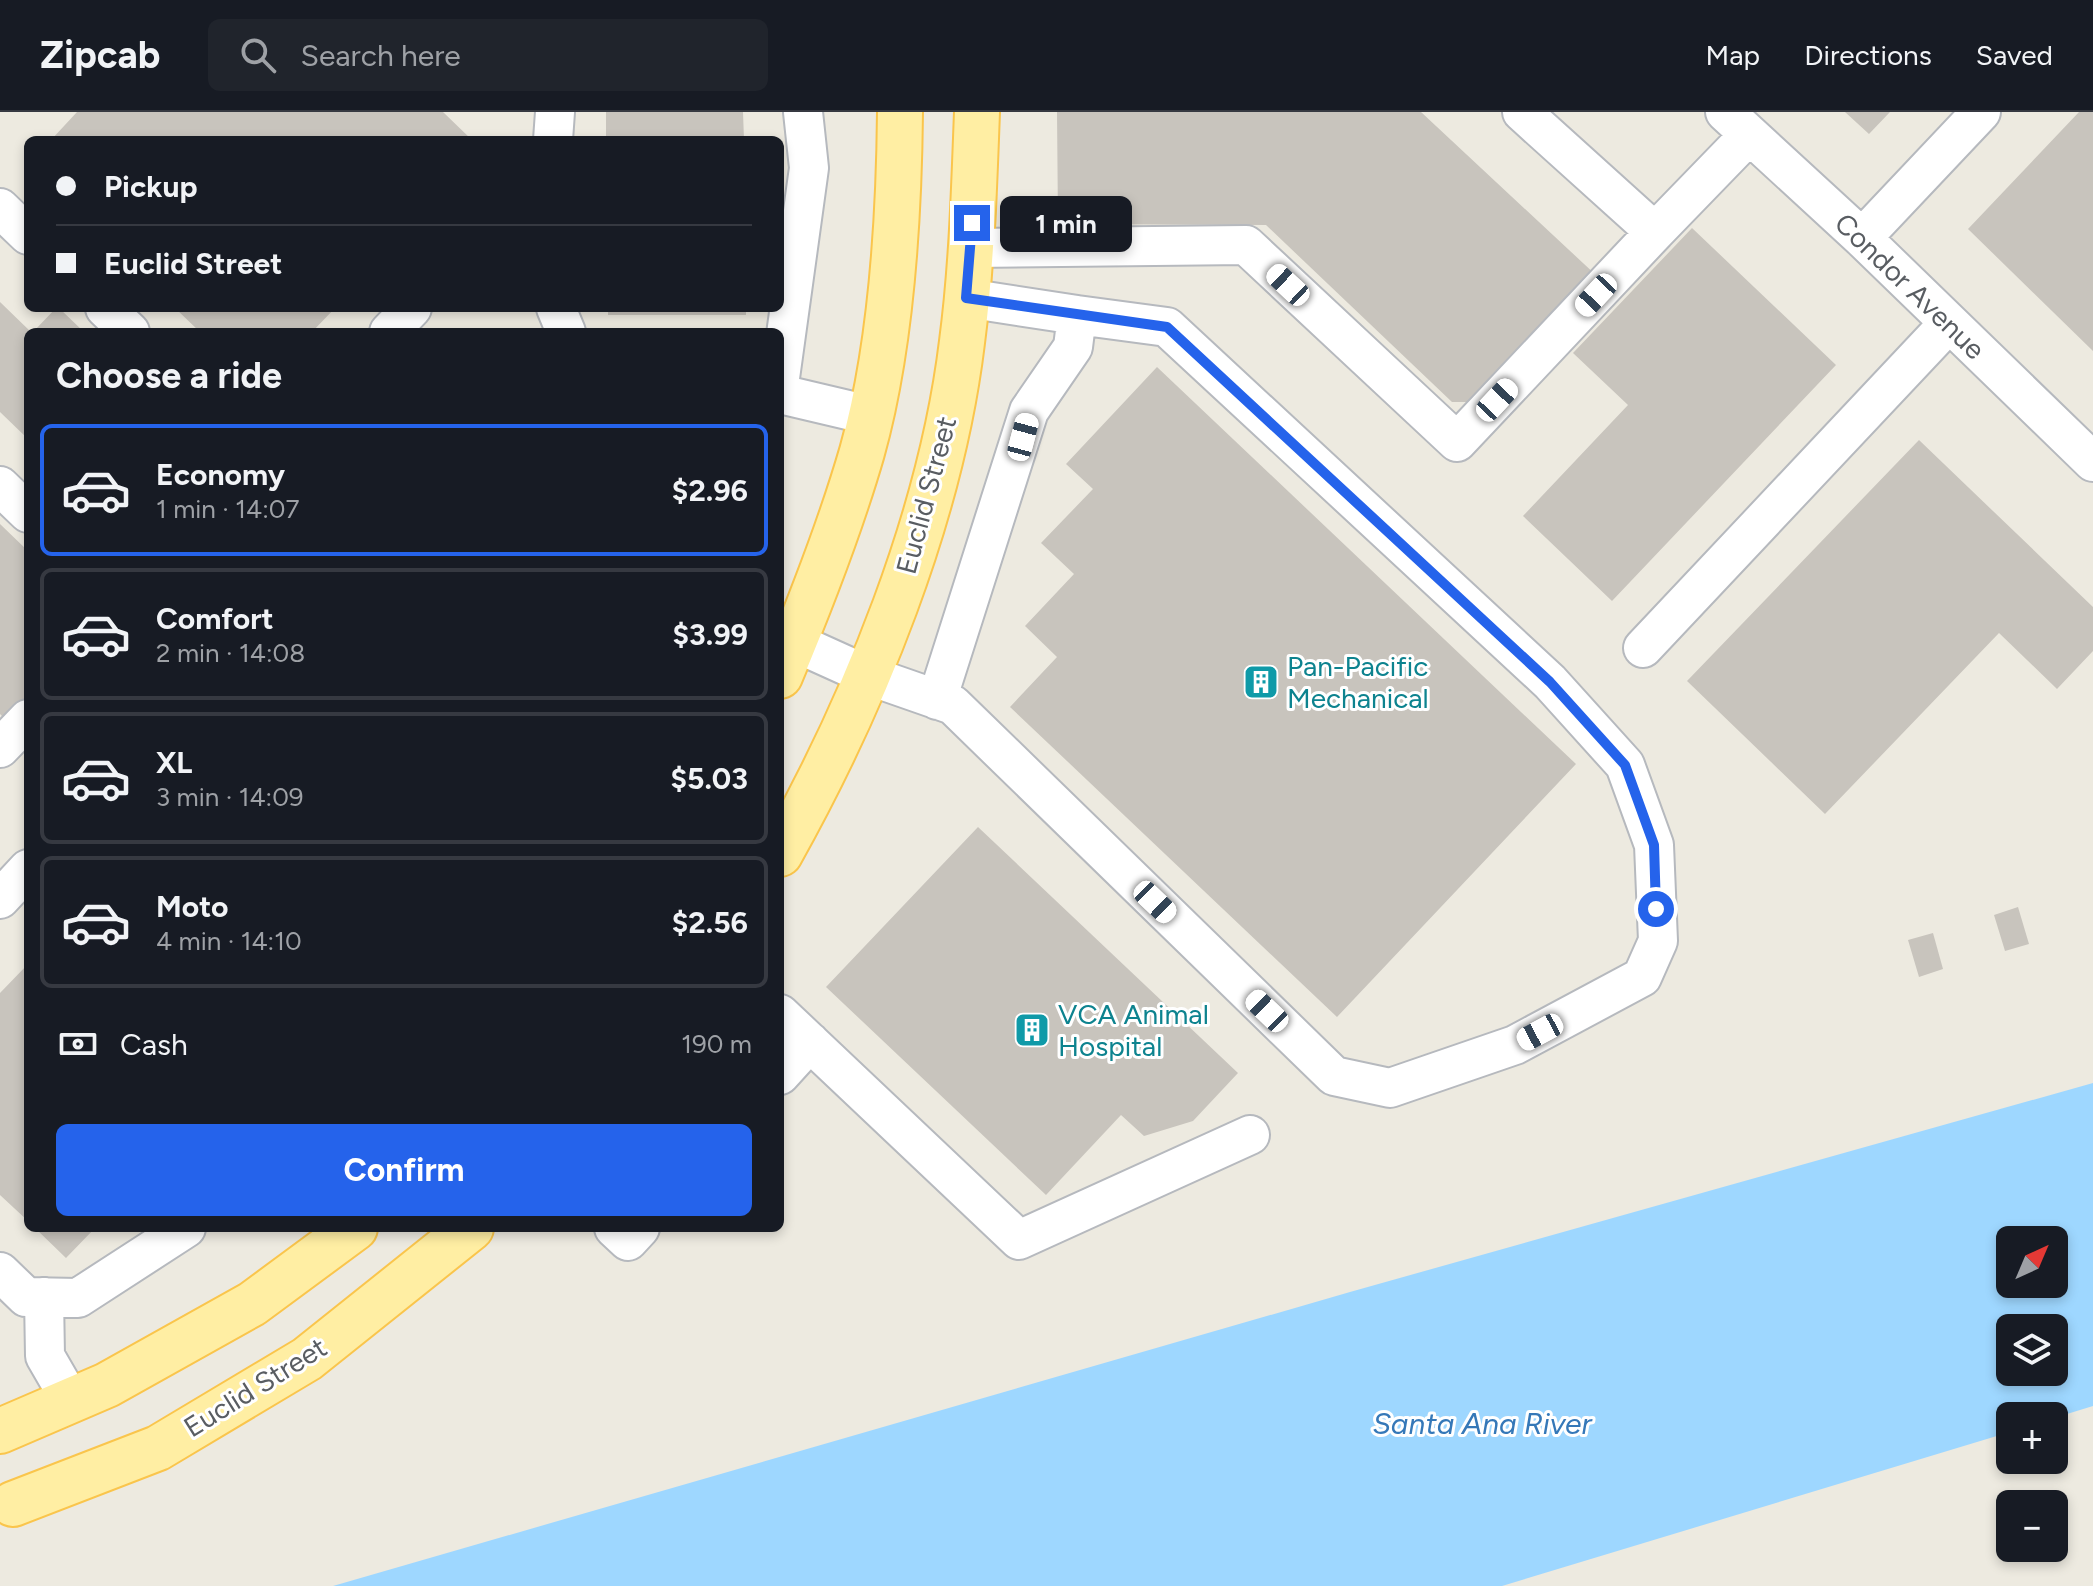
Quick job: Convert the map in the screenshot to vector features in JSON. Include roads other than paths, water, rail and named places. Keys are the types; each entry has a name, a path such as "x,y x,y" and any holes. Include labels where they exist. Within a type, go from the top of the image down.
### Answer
{"main road":[{"path":"787,659 821,577 863,449 883,342 900,176 900,112"},
{"name":"Euclid Street","path":"784,847 830,765 867,675 897,601 935,478 962,345 971,248 977,112"},
{"path":"0,1431 107,1385 252,1304 350,1232"},
{"name":"Euclid Street","path":"13,1504 158,1448 307,1359 466,1232"}],"street":[{"path":"553,136 555,112"},
{"path":"784,349 809,168 803,112"},
{"path":"1522,112 1655,232"},
{"path":"1862,238 1981,112"},
{"path":"971,248 1246,245 1457,442 1655,232 1737,124"},
{"name":"Condor Avenue","path":"1737,124 1862,238 2093,462"},
{"path":"0,208 24,231"},
{"path":"787,659 867,675 953,705 1334,1076 1390,1088 1515,1045 1642,977 1658,941 1654,845 1625,765 1550,682 1167,327 966,298"},
{"path":"109,312 126,328"},
{"path":"393,328 408,312"},
{"path":"937,700 1029,411 1073,347 1077,315"},
{"path":"1643,648 1949,323"},
{"path":"784,395 869,415"},
{"path":"0,486 24,509"},
{"path":"0,748 24,723"},
{"path":"0,899 24,873"},
{"path":"784,1018 1019,1240 1250,1135"},
{"path":"784,1071 810,1042"},
{"path":"0,1272 26,1297 78,1298 180,1232"},
{"path":"618,1232 628,1241 636,1232"},
{"path":"44,1297 45,1356 71,1401"}],"water":[{"name":"Santa Ana River","path":"2093,1083 2093,1406 2068,1414 2068,1402 1996,1402 1996,1436 1502,1586 333,1586 1350,1292"}],"place":[{"name":"Pan-Pacific Mechanical","path":"1261,682"},
{"name":"VCA Animal Hospital","path":"1032,1030"}]}
